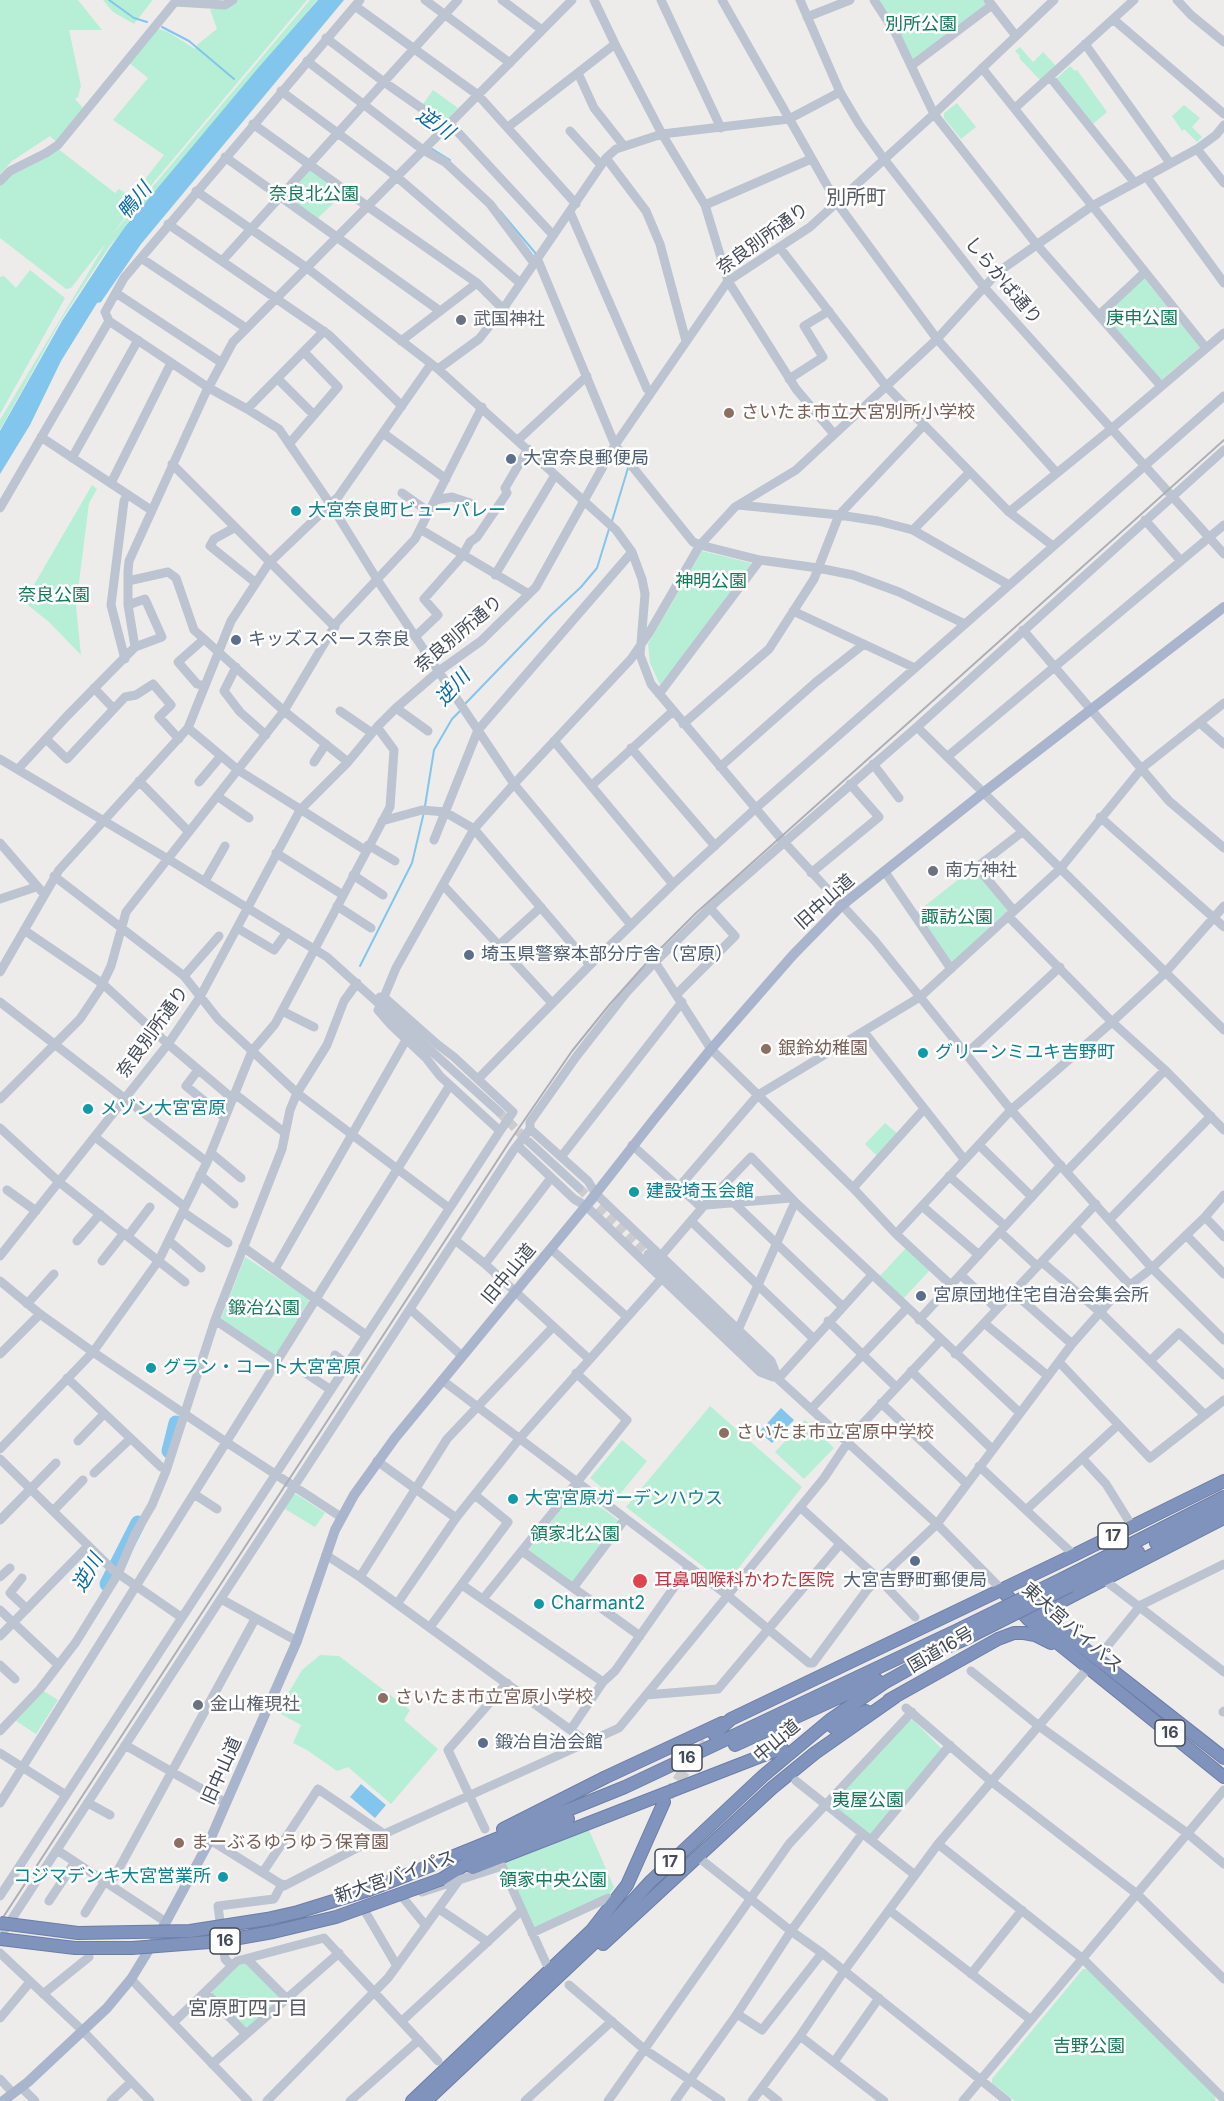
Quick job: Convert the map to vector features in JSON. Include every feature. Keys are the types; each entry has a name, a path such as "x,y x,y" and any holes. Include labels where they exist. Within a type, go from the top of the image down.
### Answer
{"highway":[{"name":"中山道","path":"714,1734 731,1719 1224,1481"},
{"name":"17","path":"1067,1582 1224,1497"},
{"name":"中山道","path":"426,2101 594,1943 651,1881 763,1776 830,1720 884,1683 934,1655 965,1633 1224,1507"},
{"path":"1034,1616 1224,1518"},
{"path":"998,1639 1006,1620 1005,1597 1002,1590"},
{"name":"東大宮バイパス","path":"1002,1590 1092,1663 1224,1776"},
{"name":"東大宮バイパス","path":"1034,1616 1071,1653 1092,1663 1224,1758"},
{"name":"16","path":"407,1875 625,1787 965,1633"},
{"name":"国道16号","path":"833,1727 895,1697 998,1639 1014,1633 1035,1635 1071,1653"},
{"name":"16","path":"442,1879 474,1859 628,1793 938,1651"},
{"path":"479,2051 487,2047 568,1977 736,1820 798,1767 895,1697"},
{"name":"新大宮バイパス","path":"0,1923 78,1933 190,1931 246,1923 298,1912 369,1890 407,1875 699,1732 731,1719"},
{"name":"新大宮バイパス","path":"0,1938 75,1948 142,1948 222,1941 336,1917 442,1879 782,1748"},
{"name":"17","path":"412,2101 592,1930 611,1908 635,1871 664,1802"}],"main road":[{"name":"旧中山道","path":"3,2101 84,2032 107,2008 131,1979 166,1922 210,1840 297,1641 326,1555 354,1495 377,1461 596,1194 632,1145 711,1048 841,906 1224,607"}],"street":[{"path":"0,181 10,171 58,145 175,2 225,5 233,0"},
{"path":"425,0 510,63"},
{"path":"222,261 458,0"},
{"path":"502,0 542,30"},
{"path":"135,647 128,605 129,561 172,464 230,346 572,0"},
{"path":"594,0 662,134 705,205 728,281 789,379 834,434"},
{"path":"661,0 721,128"},
{"path":"722,0 837,203 937,339 1056,472"},
{"name":"しらかば通り","path":"800,0 840,92 884,159 984,287 1110,430 1224,554"},
{"path":"807,17 850,0"},
{"path":"873,0 896,34 934,114 1037,245 1161,386"},
{"name":"奈良別所通り","path":"0,1256 168,1044 200,997 300,810 348,762 396,708 439,671 481,641 541,580 615,446 728,281 810,227 1054,0"},
{"path":"1015,108 1134,0"},
{"path":"1177,0 1191,15 1224,42"},
{"path":"911,66 990,2 1016,36"},
{"path":"631,925 514,784 279,429 171,363 110,321 105,312 124,278 168,224 357,3 478,95 573,208 647,389 651,393"},
{"path":"1113,19 1224,114"},
{"path":"326,38 384,82 447,126 454,128 553,235"},
{"path":"508,128 615,44"},
{"path":"1086,44 1170,163"},
{"path":"309,58 445,162 490,204 535,260 587,376 615,446 693,542 760,560 853,575 899,592 965,624"},
{"path":"982,68 1206,348"},
{"path":"578,73 594,108 624,146"},
{"path":"1050,77 1134,182"},
{"path":"280,91 396,177 519,282"},
{"path":"0,972 54,876 188,728 231,621 269,563 331,505 402,406 435,367 478,339 503,309 519,282 573,208 603,161 616,149 662,134 789,119 840,92"},
{"path":"253,124 477,282 503,309"},
{"path":"500,1131 450,1085 378,1010 396,968 474,830 631,659 649,633 700,545 738,505 796,470 937,339 998,272 1092,206 1197,149 1216,135 1224,125"},
{"path":"570,131 603,161 646,211 660,244 686,340"},
{"path":"1197,149 1224,183"},
{"path":"225,157 440,311"},
{"path":"705,205 811,159"},
{"path":"1146,176 1224,284"},
{"path":"196,191 307,268 435,367 482,407 615,530 638,564 645,594 640,655 646,675 658,694 811,873 875,941 1011,1110 1152,1268 1224,1340"},
{"path":"168,224 324,331 402,406"},
{"path":"780,248 886,386 1009,512 1053,546"},
{"path":"141,258 246,328"},
{"path":"1099,315 1145,272"},
{"path":"401,341 477,282"},
{"path":"116,293 222,363"},
{"path":"789,379 823,357 804,326 828,311"},
{"path":"0,508 110,321"},
{"path":"247,409 324,331"},
{"path":"1009,512 1224,333"},
{"path":"72,458 138,340"},
{"path":"289,444 338,387 304,352"},
{"path":"111,483 171,363"},
{"path":"518,440 587,376"},
{"path":"278,379 314,415"},
{"path":"478,1079 590,965 755,808 1224,396"},
{"path":"0,1099 80,1019 103,984 111,966 126,912 284,711 335,627 415,539 482,407"},
{"path":"683,723 769,649 814,579 839,515 924,425"},
{"path":"383,433 446,479"},
{"path":"41,437 151,510"},
{"path":"415,637 438,615 424,599 463,555 470,542 477,537 507,493 506,488 528,449"},
{"path":"0,1938 455,1240 530,1129 530,1122 576,1057 626,993 710,908 917,727 1224,450"},
{"path":"172,464 335,627"},
{"path":"913,530 970,472"},
{"path":"495,575 555,475"},
{"path":"402,493 429,512"},
{"path":"125,659 111,605 124,501 128,495"},
{"path":"435,500 452,497 470,503"},
{"path":"738,505 839,515 878,521 913,530 1009,585"},
{"path":"1145,520 1181,561"},
{"path":"947,757 1224,525"},
{"path":"234,528 214,539 210,546 256,583"},
{"path":"420,529 529,594"},
{"path":"434,840 478,730 632,552"},
{"path":"658,694 760,560"},
{"path":"128,581 168,572 176,578 194,630 284,711 348,762"},
{"path":"18,769 135,647 162,637 145,599 128,605"},
{"path":"793,611 915,668"},
{"path":"1023,630 1169,801 1224,848"},
{"path":"204,639 178,662 197,684 205,686"},
{"path":"720,767 816,682 864,644"},
{"path":"236,667 224,691 240,712 266,735"},
{"path":"46,739 67,759 125,698 136,695 153,684 171,705 159,717 179,739"},
{"path":"94,688 114,709"},
{"path":"679,1186 758,1095 920,997 1060,869 1142,768 1224,704"},
{"path":"396,708 428,730"},
{"path":"0,1449 93,1352 159,1260 209,1158 252,1051 275,1024 390,807 394,750 375,730 340,711"},
{"path":"591,786 673,711"},
{"path":"1200,723 1224,744"},
{"path":"917,727 1224,1030"},
{"path":"188,728 238,770 300,810 395,861"},
{"path":"554,741 673,884"},
{"path":"314,762 326,744"},
{"path":"631,748 715,846"},
{"path":"199,782 221,756"},
{"path":"0,759 315,949 371,997 382,1001 478,1079 513,1112 0,1896"},
{"path":"873,764 899,798"},
{"path":"139,781 189,832"},
{"path":"811,873 879,817 850,784"},
{"path":"217,796 249,818"},
{"path":"382,820 426,810 446,812 474,830 590,965"},
{"path":"1100,817 1224,927"},
{"path":"1022,832 977,867 1011,913 1060,967 1112,1022 1165,1070 1224,1130"},
{"path":"0,843 44,894"},
{"path":"205,881 225,846"},
{"path":"276,853 343,895"},
{"path":"885,872 951,969"},
{"path":"353,875 383,894"},
{"path":"54,876 184,976 218,1019 297,1093 449,1208"},
{"path":"443,885 552,1003"},
{"path":"0,899 36,887"},
{"path":"337,906 371,928"},
{"path":"896,1234 1011,1110 1165,973 1224,906"},
{"path":"499,945 540,907"},
{"path":"561,1157 680,998 735,936 710,908"},
{"path":"237,928 274,950 287,932"},
{"path":"24,930 103,984 198,1070 285,1133"},
{"path":"184,976 219,936"},
{"path":"655,962 711,1048 853,1188 896,1234 951,1286"},
{"path":"966,1054 1060,967"},
{"path":"0,1731 40,1689 76,1642 152,1505 166,1471 215,1320 282,1149 290,1110 297,1093 327,1045 344,1001 357,983"},
{"path":"382,1001 499,1112"},
{"path":"0,1002 124,1100 242,1178"},
{"path":"282,1011 314,1027"},
{"path":"864,1032 964,1159"},
{"path":"274,1269 406,1040"},
{"path":"198,1070 186,1086 225,1118"},
{"path":"919,1320 1032,1197 1165,1070"},
{"path":"0,1803 450,1085"},
{"path":"853,1188 924,1109"},
{"path":"1109,1220 1211,1116"},
{"path":"0,1128 59,1182 185,1282"},
{"path":"530,1129 588,1181 596,1194 771,1361 778,1378"},
{"path":"95,1137 228,1243"},
{"path":"529,1142 579,1188"},
{"path":"632,1145 704,1206 793,1200"},
{"path":"979,1145 1032,1197"},
{"path":"518,1146 574,1199 586,1206 760,1372 778,1378"},
{"path":"661,1256 704,1206 751,1157 919,1320 1020,1413"},
{"path":"201,1175 234,1204"},
{"path":"950,1176 1040,1264 1100,1312 1205,1415"},
{"path":"485,1264 551,1178"},
{"path":"7,1191 36,1211"},
{"path":"442,1380 727,1595 809,1663 813,1663 853,1608 879,1579 937,1524 1072,1344 1100,1312 1110,1301 1152,1268 1205,1217 1224,1195"},
{"path":"738,1330 777,1244 793,1200"},
{"path":"734,1203 842,1306"},
{"path":"955,1354 1096,1204"},
{"path":"922,1206 979,1255"},
{"path":"102,1261 150,1207"},
{"path":"77,1241 100,1214"},
{"path":"1205,1217 1224,1236"},
{"path":"692,1221 814,1339"},
{"path":"1075,1227 1130,1285"},
{"path":"621,1239 625,1232 632,1228"},
{"path":"1186,1235 1224,1274"},
{"path":"455,1240 516,1291 589,1359"},
{"path":"169,1241 201,1268"},
{"path":"243,1247 366,1335"},
{"path":"551,1249 627,1317"},
{"path":"648,1254 847,1443 937,1524 1002,1590"},
{"path":"27,1304 54,1274"},
{"path":"778,1378 872,1275"},
{"path":"960,1275 997,1309"},
{"path":"398,1604 456,1518 519,1439 662,1278"},
{"path":"0,1281 40,1314 93,1352 342,1517"},
{"path":"1013,1292 1072,1344"},
{"path":"811,1409 907,1308"},
{"path":"410,1309 462,1356"},
{"path":"0,1354 40,1314"},
{"path":"215,1320 276,1361"},
{"path":"828,1321 896,1387"},
{"path":"984,1323 1048,1376"},
{"path":"360,1577 447,1438 553,1327"},
{"path":"1150,1361 1179,1333 1224,1375"},
{"path":"210,1840 284,1886 384,1834 619,1728 824,1478 847,1443 881,1403 941,1340"},
{"path":"335,1355 347,1364"},
{"path":"1059,1362 1150,1458 1205,1415 1223,1404"},
{"path":"912,1371 992,1449"},
{"path":"483,1599 627,1420 576,1373"},
{"path":"307,1374 331,1390"},
{"path":"67,1378 161,1467"},
{"path":"881,1403 966,1483"},
{"path":"78,1441 104,1414"},
{"path":"1026,1509 1119,1425"},
{"path":"94,1473 130,1439"},
{"path":"1082,1458 1106,1485 1132,1526"},
{"path":"0,1459 116,1572 181,1617"},
{"path":"377,1461 456,1518"},
{"path":"0,1520 56,1463"},
{"path":"979,1466 1074,1555"},
{"path":"53,1511 83,1480"},
{"path":"194,1494 217,1509"},
{"path":"430,1627 508,1522 475,1496"},
{"path":"800,1507 879,1579 915,1617"},
{"path":"573,1588 625,1519"},
{"path":"646,1695 718,1689 840,1544"},
{"path":"0,1635 88,1546"},
{"path":"522,1551 640,1636"},
{"path":"326,1555 398,1604 588,1742"},
{"path":"752,2101 938,1844 1139,1608 1224,1564"},
{"path":"571,1729 603,1682 615,1671 688,1566"},
{"path":"0,1577 10,1568"},
{"path":"22,1578 10,1593 27,1609"},
{"path":"1103,1579 1224,1672"},
{"path":"462,1585 603,1682"},
{"path":"221,1599 297,1641"},
{"path":"0,1610 54,1661"},
{"path":"85,1913 108,1883 172,1772 255,1619"},
{"path":"0,1665 15,1679"},
{"path":"971,1671 1039,1726 1187,1833 1224,1864"},
{"path":"485,1829 448,1750 507,1683"},
{"path":"608,2101 789,1844 909,1710 992,1782 1137,1894 1224,1979"},
{"path":"871,1840 950,1745"},
{"path":"125,1746 226,1803"},
{"path":"0,1753 66,1795"},
{"path":"796,1781 915,1875"},
{"path":"263,1872 318,1789 384,1834"},
{"path":"963,2101 1224,1790"},
{"path":"88,1803 110,1815"},
{"path":"675,2101 862,1834"},
{"path":"938,1844 1083,1959 1223,2099"},
{"path":"57,1850 166,1922"},
{"path":"698,1857 1008,2101"},
{"path":"49,1901 75,1862"},
{"path":"438,2061 317,1928 502,1866 546,1963"},
{"path":"267,2101 375,1992 397,1966 459,1880"},
{"path":"232,1966 225,1959 218,1906 274,1899 282,1884"},
{"path":"532,1933 608,1898"},
{"path":"404,1899 426,1926"},
{"path":"439,1909 488,1942"},
{"path":"402,2021 522,1910"},
{"path":"889,1910 1031,2020"},
{"path":"971,1974 1022,1910"},
{"path":"366,1913 397,1966"},
{"path":"173,2023 237,1961 324,1938"},
{"path":"0,1953 84,2032 150,2101"},
{"path":"212,2064 339,1953"},
{"path":"737,2014 762,2030 822,1953"},
{"path":"43,1994 89,1957"},
{"path":"247,1959 287,1998"},
{"path":"131,1979 248,2101"},
{"path":"0,2018 30,1982"},
{"path":"569,1985 644,2049 722,2101"},
{"path":"205,1992 246,2034"},
{"path":"834,2062 879,1998"},
{"path":"525,2101 612,2021"},
{"path":"800,2036 884,2101"},
{"path":"350,2101 419,2040"},
{"path":"0,2079 35,2101"},
{"path":"111,2101 131,2082"},
{"path":"762,2088 778,2101"}],"green space":[{"path":"0,0 78,0 102,30 69,30 81,86 78,97 75,99 84,109 56,142 50,136 12,161 0,174"},
{"path":"103,0 152,1 134,24 113,12"},
{"path":"236,0 307,0 111,236 310,0 317,0 109,247 61,320 0,430 0,420 106,243 71,288 66,289 0,238 0,185 12,173 57,148 115,193 119,189 131,197 164,155 113,120 148,78 128,62 156,28 168,32 195,49 217,29 210,9 223,9"},
{"name":"別所公園","path":"878,0 983,0 986,4 913,61"},
{"path":"1020,47 1033,62 1043,52 1057,67 1041,81 1019,58 1020,56 1015,51"},
{"path":"1070,66 1075,71 1077,70 1107,112 1093,124 1056,79"},
{"path":"433,90 458,108 446,121 423,104"},
{"path":"957,103 976,127 961,139 944,118 944,113"},
{"path":"1184,105 1200,118 1192,127 1202,137 1197,142 1184,129 1182,131 1172,116"},
{"name":"奈良北公園","path":"310,169 343,194 317,219 285,196"},
{"path":"30,270 65,298 0,414 0,277 4,276 16,288"},
{"name":"庚申公園","path":"1144,278 1200,347 1160,381 1103,314"},
{"name":"奈良公園","path":"92,485 97,489 89,503 76,606 81,655 49,622 24,602"},
{"name":"神明公園","path":"702,551 751,563 752,566 660,685 650,663 648,644"},
{"name":"諏訪公園","path":"973,868 1008,910 952,963 917,912"},
{"path":"885,1123 898,1134 880,1154 876,1155 865,1144"},
{"path":"906,1248 930,1270 903,1299 879,1277"},
{"name":"鍛冶公園","path":"245,1257 310,1299 275,1357 220,1321"},
{"path":"710,1406 802,1487 726,1584 626,1507"},
{"path":"805,1420 834,1448 804,1479 775,1452"},
{"path":"622,1440 647,1461 616,1499 590,1478"},
{"name":"領家北公園","path":"577,1489 619,1521 572,1584 528,1551"},
{"path":"296,1494 325,1513 315,1527 285,1509 292,1495"},
{"path":"320,1655 339,1656 410,1710 404,1720 438,1749 391,1804 348,1767 337,1771 293,1743 301,1725 277,1712 302,1670"},
{"path":"42,1690 58,1700 36,1734 16,1721"},
{"name":"夷屋公園","path":"913,1720 941,1748 941,1752 874,1834 869,1834 833,1806 833,1802 909,1721"},
{"name":"領家中央公園","path":"589,1830 614,1887 609,1895 537,1927 533,1926 504,1862"},
{"path":"249,1964 280,1997 279,2001 247,2029 243,2028 212,1995 212,1991 239,1965"},
{"name":"吉野公園","path":"1083,1969 1087,1969 1216,2095 1215,2101 1015,2101 992,2083 992,2079"}],"water":[{"path":"318,0 344,0 141,244 101,302 97,303 61,361 30,425 0,474 0,431 62,321 110,248 259,67"},
{"path":"781,1408 794,1420 772,1443 759,1432"},
{"path":"361,1784 386,1805 375,1818 350,1797"}],"waterway":[{"name":"逆川","path":"109,0 134,18 147,22"},
{"name":"逆川","path":"162,27 189,41 234,79"},
{"name":"逆川","path":"429,147 450,160"},
{"name":"逆川","path":"500,211 537,255"},
{"name":"逆川","path":"612,521 628,468"},
{"name":"逆川","path":"464,705 597,568 609,529"},
{"name":"逆川","path":"425,806 434,750 452,719 461,710"},
{"name":"逆川","path":"360,966 412,863 424,812"},
{"name":"逆川","path":"169,1451 176,1423"},
{"name":"逆川","path":"107,1584 138,1523"}],"tunnel":[{"path":"499,1112 529,1142"},
{"path":"579,1188 648,1254"},
{"path":"668,1796 714,1734"}],"railway":[{"path":"0,1922 512,1138 572,1051 610,1004 696,913 1224,440"}],"place":[{"name":"武国神社","path":"461,320"},
{"name":"さいたま市立大宮別所小学校","path":"729,413"},
{"name":"大宮奈良郵便局","path":"511,459"},
{"name":"大宮奈良町ビューパレー","path":"296,511"},
{"name":"キッズスペース奈良","path":"236,640"},
{"name":"南方神社","path":"933,871"},
{"name":"埼玉県警察本部分庁舎（宮原）","path":"469,955"},
{"name":"銀鈴幼稚園","path":"766,1049"},
{"name":"グリーンミユキ吉野町","path":"923,1053"},
{"name":"メゾン大宮宮原","path":"88,1109"},
{"name":"建設埼玉会館","path":"634,1192"},
{"name":"宮原団地住宅自治会集会所","path":"921,1296"},
{"name":"グラン・コート大宮宮原","path":"151,1368"},
{"name":"さいたま市立宮原中学校","path":"724,1433"},
{"name":"大宮宮原ガーデンハウス","path":"513,1499"},
{"name":"大宮吉野町郵便局","path":"915,1561"},
{"name":"耳鼻咽喉科かわた医院","path":"640,1581"},
{"name":"Charmant2","path":"539,1604"},
{"name":"さいたま市立宮原小学校","path":"383,1698"},
{"name":"金山権現社","path":"198,1705"},
{"name":"鍛冶自治会館","path":"483,1743"},
{"name":"まーぶるゆうゆう保育園","path":"179,1843"},
{"name":"コジマデンキ大宮営業所","path":"223,1877"}],"district":[{"name":"別所町","path":"856,198"},
{"name":"宮原町四丁目","path":"248,2009"}],"water label":[{"name":"鴨川","path":"135,201"}]}
